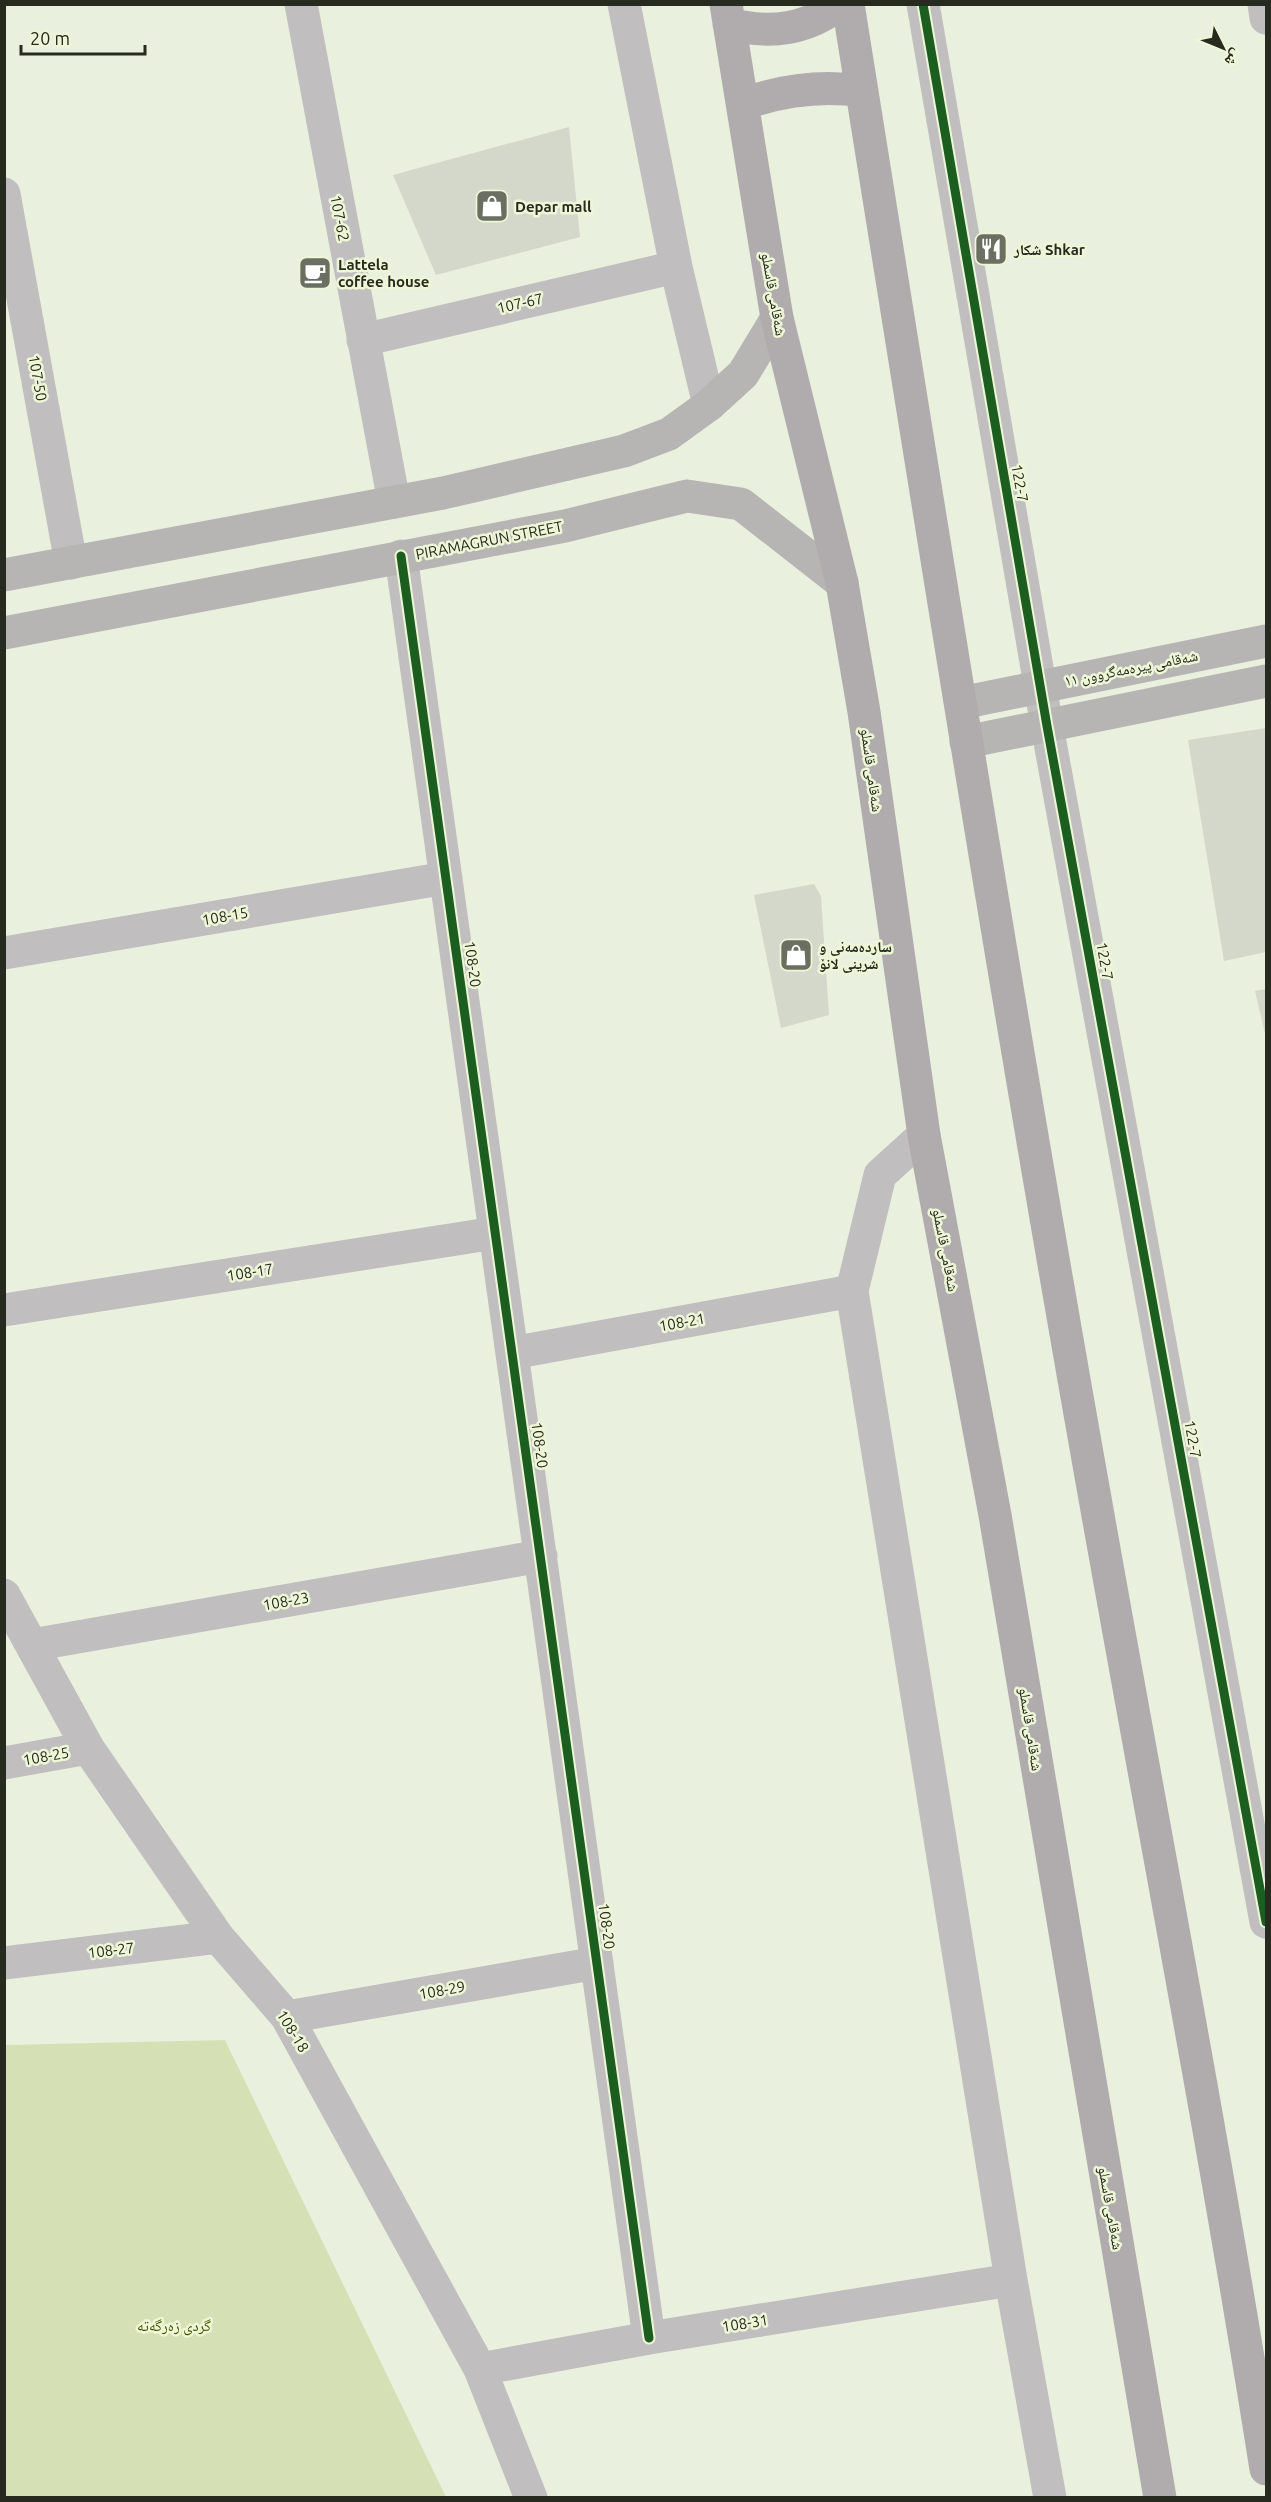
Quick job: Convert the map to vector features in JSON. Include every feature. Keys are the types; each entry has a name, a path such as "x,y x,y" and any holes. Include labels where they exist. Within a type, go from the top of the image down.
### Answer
{"main road":[{"path":"728,14 771,31 812,22 839,4"},
{"path":"848,4 966,742 1095,1502 1221,2190 1266,2469"},
{"name":"شەقامی قاسملو","path":"728,14 777,318 842,583 864,712 924,1135 995,1515 1161,2498"},
{"path":"743,104 766,96 814,88 862,91"},
{"path":"4,575 394,502 624,451 669,434 709,405 743,374 777,318"},
{"name":"PIRAMAGRUN STREET","path":"4,633 565,526 687,496 741,504 842,583"},
{"name":"شەقامی پیرەمەگروون ١١","path":"961,703 1266,641"},
{"path":"966,742 1266,681"}],"street":[{"name":"107-62","path":"300,4 394,502"},
{"path":"624,4 676,267 709,405"},
{"name":"122-7","path":"923,4 1040,687 1266,1922"},
{"path":"1264,4 1266,18"},
{"name":"107-50","path":"4,194 8,238 71,562"},
{"name":"107-67","path":"363,340 676,267"},
{"name":"108-20","path":"401,556 649,2338"},
{"name":"108-15","path":"4,953 446,878"},
{"path":"924,1135 880,1175 852,1291 1011,2280 1050,2498"},
{"name":"108-17","path":"4,1310 495,1233"},
{"name":"108-21","path":"512,1353 852,1291"},
{"name":"108-23","path":"32,1645 541,1556"},
{"name":"108-18","path":"4,1595 88,1748 218,1937 287,2017 480,2369 531,2498"},
{"name":"108-25","path":"4,1763 88,1748"},
{"name":"108-27","path":"4,1963 218,1937"},
{"name":"108-29","path":"287,2017 597,1963"},
{"name":"108-31","path":"480,2369 649,2338 1011,2280"}],"green space":[{"name":"گردی زەرگەتە","path":"225,2040 446,2497 5,2497 5,2045"}],"building":[{"name":"Depar mall","path":"569,127 580,237 436,275 393,175"},
{"path":"1266,728 1266,952 1224,961 1188,740"},
{"name":"ساردەمەنی و شرینی لانۆ","path":"814,884 821,896 829,1015 781,1028 754,895"},
{"path":"1266,989 1266,1038 1255,991"}],"cycle path":[{"path":"923,4 1047,726 1266,1922"},
{"path":"401,556 649,2338"}],"place":[{"name":"Depar mall","path":"492,206"},
{"name":"شکار Shkar","path":"991,249"},
{"name":"Lattela coffee house","path":"315,273"},
{"name":"ساردەمەنی و شرینی لانۆ","path":"796,955"}]}
